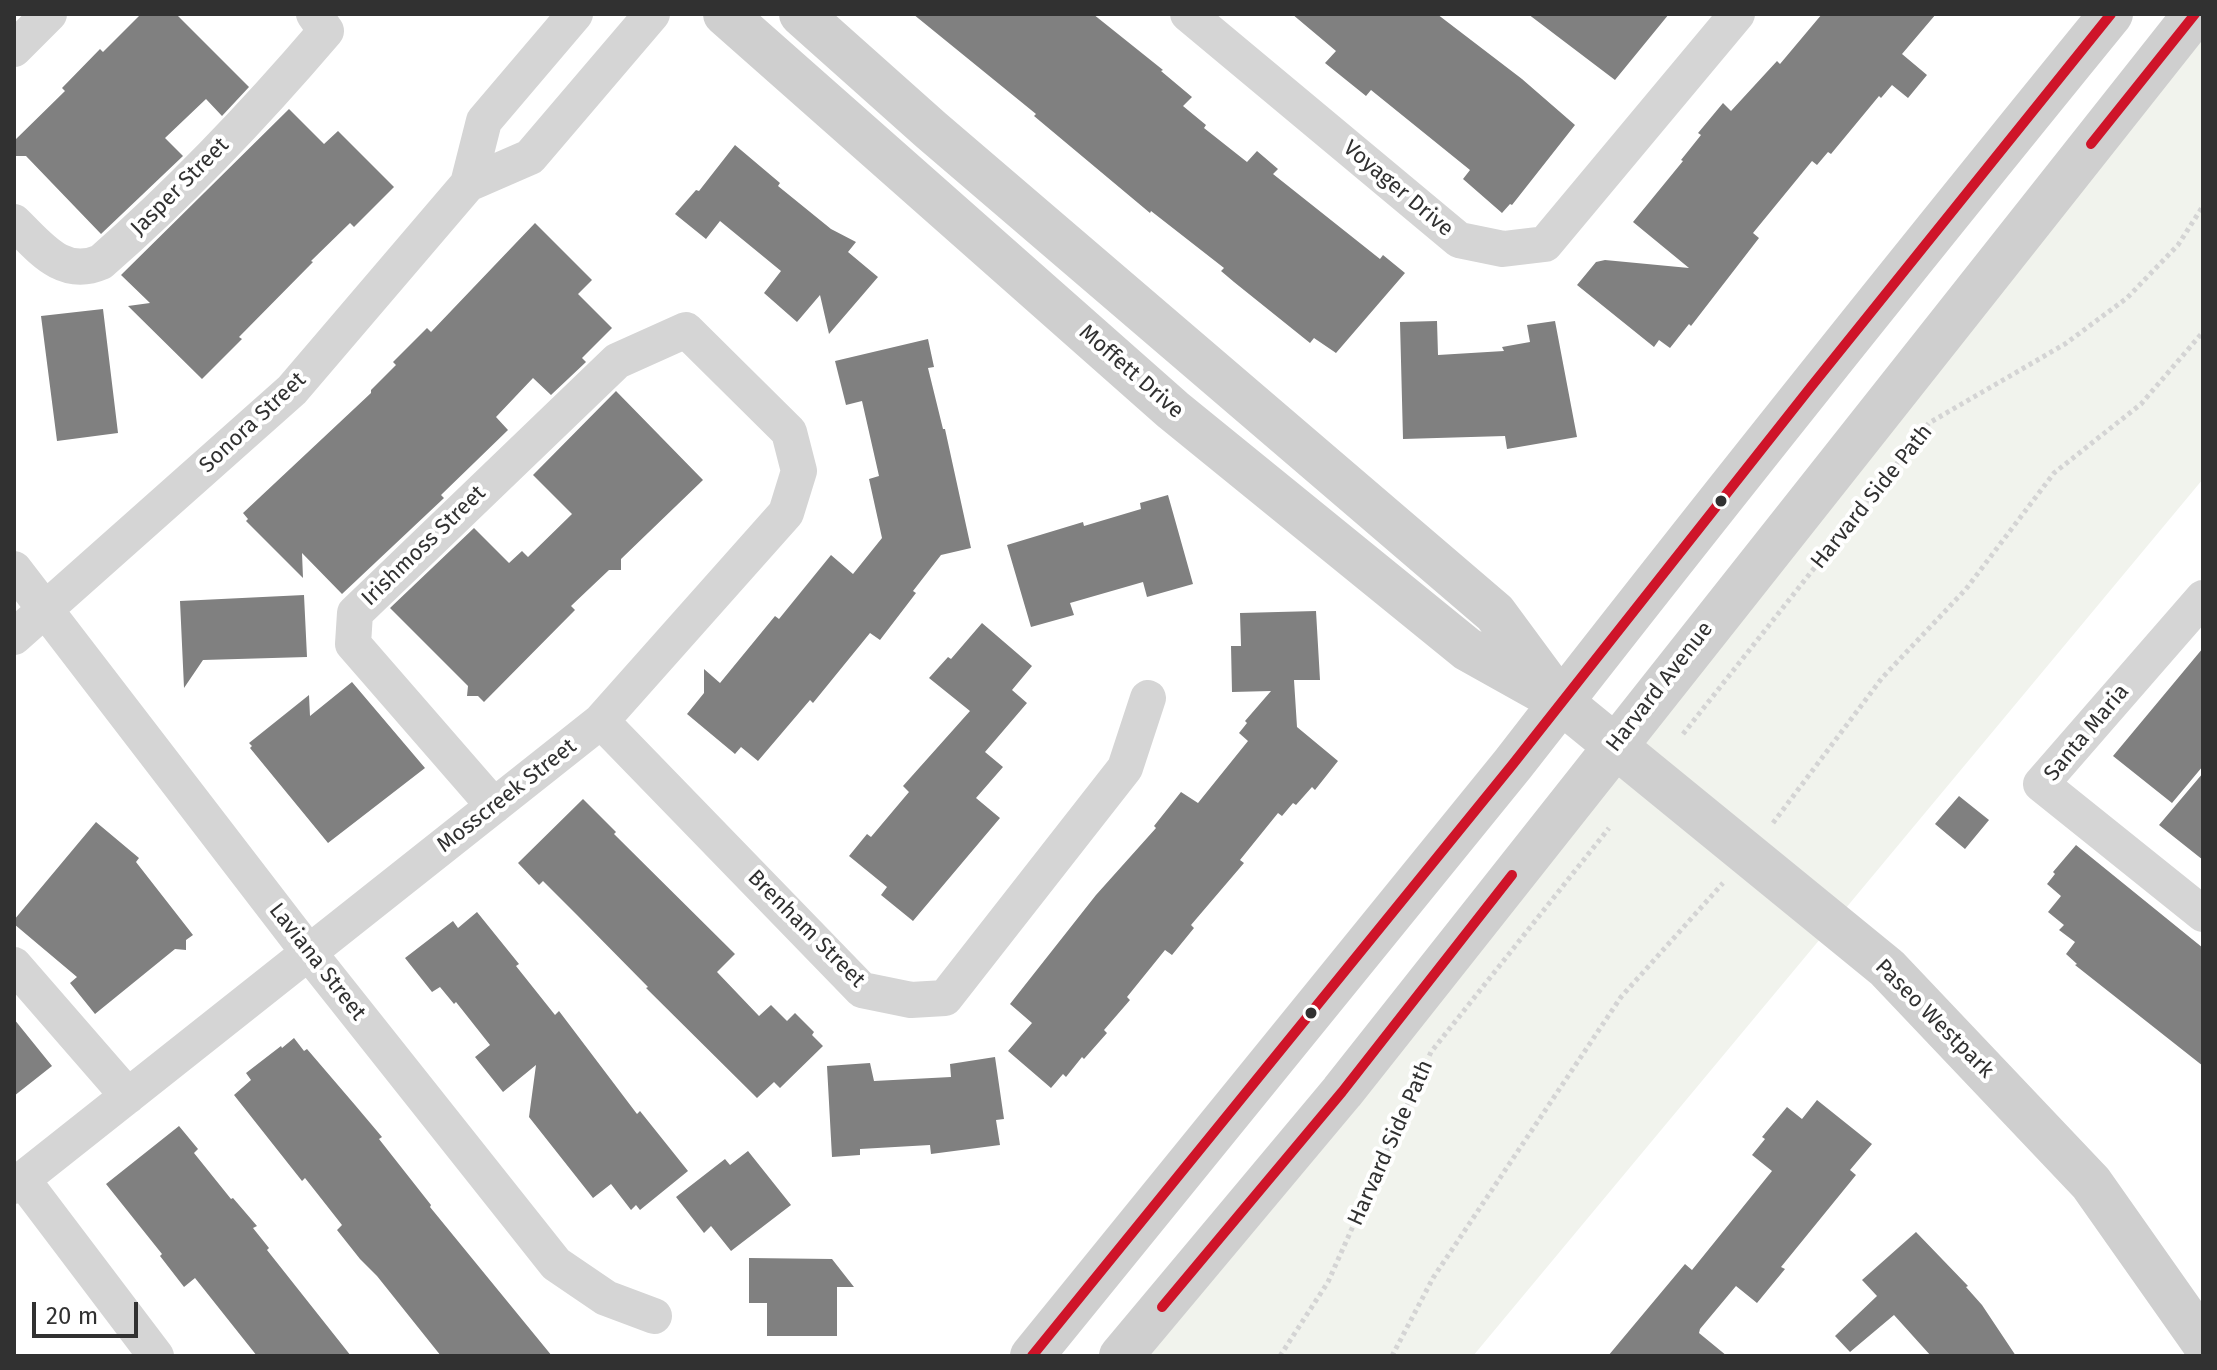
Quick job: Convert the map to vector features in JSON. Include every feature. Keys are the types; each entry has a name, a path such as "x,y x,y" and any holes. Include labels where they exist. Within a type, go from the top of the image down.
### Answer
{"main road":[{"name":"Moffett Drive","path":"725,14 1173,410 1467,649 1560,701 1614,745"},
{"name":"Moffett Drive","path":"801,14 931,130 1495,613 1560,701"},
{"path":"1032,1356 1513,764 1803,394 2111,14"},
{"name":"Harvard Avenue","path":"1121,1356 1342,1092 2195,14"},
{"name":"Paseo Westpark","path":"1614,745 1887,968 2091,1183 2203,1342"}],"street":[{"path":"14,49 49,14"},
{"name":"Sonora Street","path":"468,184 484,121 575,14"},
{"name":"Sonora Street","path":"14,637 292,390 468,184 530,157 652,14"},
{"name":"Voyager Drive","path":"1188,14 1459,240 1503,249 1545,244 1737,14"},
{"name":"Jasper Street","path":"14,222 51,258 64,265 91,266 101,262 157,213 272,94 320,23"},
{"name":"Mosscreek Street","path":"18,1183 601,721 786,513 799,471 789,432 686,330"},
{"name":"Irishmoss Street","path":"494,806 353,644 355,613 617,361 686,330"},
{"name":"Laviana Street","path":"14,569 309,953 556,1264 606,1298 654,1316"},
{"name":"Santa Maria","path":"2203,598 2041,784 2203,914"},
{"name":"Brenham Street","path":"601,721 862,990 911,1000 945,998 1125,768 1148,698"},
{"path":"14,965 128,1096"},
{"path":"18,1183 156,1356"}],"path":[{"name":"Harvard Side Path","path":"1683,734 1929,423 2065,344 2127,298 2178,245 2203,206"},
{"name":"Harvard Side Path","path":"1280,1356 1328,1282 1431,1052 1609,828"}],"shaded area":[{"path":"2203,37 2203,479 1473,1356 1136,1356"}],"building":[{"path":"141,14 176,14 249,87 222,116 206,99 165,138 183,156 101,234 26,156 14,156 14,141 65,91 62,88 100,49 103,52"},
{"path":"913,14 1093,14 1192,97 1183,106 1206,125 1204,128 1247,162 1257,151 1278,169 1273,174 1380,259 1383,255 1405,273 1336,353 1314,338 1310,343 1221,271 1224,268 1150,213 1034,116 1036,114"},
{"path":"1292,14 1437,14 1522,79 1575,125 1512,205 1502,213 1463,179 1470,170 1371,90 1366,96 1325,63 1336,51"},
{"path":"1528,14 1669,14 1615,80"},
{"path":"1822,14 1936,14 1902,54 1927,75 1908,98 1892,85 1881,98 1879,96 1831,154 1828,152 1817,165 1812,161 1753,233 1759,238 1691,326 1689,324 1670,348 1659,340 1654,347 1577,285 1596,262 1605,260 1689,268 1633,222 1683,161 1701,135 1698,133 1723,103 1731,111 1777,61 1780,64"},
{"path":"289,109 324,144 338,131 394,187 354,227 350,223 311,261 202,379 128,306 150,303 121,275"},
{"path":"735,145 780,183 778,186 831,229 856,242 848,252 878,277 829,334 820,295 797,322 764,293 781,271 720,221 706,239 675,214 696,190 699,191"},
{"path":"535,223 592,280 578,294 612,328 582,358 586,362 551,395 533,378 496,417 508,430 441,495 444,498 342,594 302,553 303,578 246,521 248,519 243,513 371,393 396,365 393,362 427,328 431,332"},
{"path":"103,309 118,433 57,441 41,316"},
{"path":"1437,321 1438,355 1504,351 1502,347 1530,342 1527,325 1555,321 1577,437 1507,449 1505,436 1403,439 1400,322"},
{"path":"928,339 934,367 928,368 971,548 941,555 880,640 870,633 813,703 810,700 758,761 741,747 735,754 687,714 704,693 704,669 720,683 775,616 779,619 831,555 853,574 882,538 869,479 879,476 862,401 846,405 835,361"},
{"path":"616,391 703,480 621,559 621,570 609,570 571,606 575,610 484,702 478,696 467,696 468,686 390,608 474,528 509,563 522,551 528,557 572,514 533,475"},
{"path":"1168,495 1193,584 1147,597 1143,582 1070,603 1074,615 1031,627 1007,545 1083,522 1084,526 1141,509 1140,503"},
{"path":"304,595 307,657 203,660 184,688 180,601"},
{"path":"1316,611 1320,680 1294,680 1297,727 1338,761 1315,790 1312,787 1282,816 1278,813 1240,860 1244,863 1191,925 1194,928 1172,955 1165,950 1127,997 1130,1000 1104,1030 1107,1033 1066,1077 1063,1074 1051,1088 1008,1051 1032,1023 1010,1004 1096,895 1156,828 1154,826 1181,792 1198,803 1248,741 1239,733 1247,723 1245,721 1271,691 1232,692 1231,646 1241,646 1240,613"},
{"path":"982,623 1032,666 1012,690 1027,703 985,752 1003,767 976,798 1000,818 913,921 881,895 887,887 849,856 867,834 871,837 909,792 903,786 970,711 929,678 948,657 951,659"},
{"path":"2203,648 2203,766 2172,803 2113,756"},
{"path":"352,682 425,768 328,843 249,743 309,695 310,716"},
{"path":"2203,773 2203,860 2159,825"},
{"path":"1959,796 1989,820 1965,849 1935,824"},
{"path":"583,799 735,954 717,972 759,1016 771,1005 787,1021 795,1013 814,1032 812,1035 823,1046 780,1088 774,1082 757,1098 543,881 539,885 518,863"},
{"path":"96,822 139,858 136,862 193,935 186,940 186,950 175,949 95,1014 70,983 77,977 14,924 14,920"},
{"path":"2076,845 2203,948 2203,1066 2075,965 2066,954 2075,942 2059,930 2064,925 2048,912 2061,896 2047,884"},
{"path":"477,912 555,1015 559,1011 637,1114 640,1111 688,1171 640,1210 636,1205 631,1210 611,1184 593,1198 529,1117 536,1065 503,1092 475,1057 490,1045 456,1002 454,1004 440,987 432,992 405,958 453,921 458,928"},
{"path":"14,1019 52,1066 14,1096"},
{"path":"294,1038 304,1051 307,1049 382,1137 379,1139 430,1207 552,1356 441,1356 360,1259 337,1230 342,1225 305,1178 302,1181 234,1095 251,1080 246,1073"},
{"path":"995,1057 1004,1119 996,1120 1000,1145 931,1154 930,1145 860,1149 860,1155 832,1157 827,1066 870,1063 874,1081 951,1077 950,1064"},
{"path":"1817,1100 1872,1144 1850,1170 1856,1175 1781,1267 1785,1269 1757,1303 1736,1286 1700,1329 1699,1333 1727,1356 1608,1356 1685,1264 1692,1270 1772,1171 1752,1155 1765,1139 1762,1137 1787,1107 1802,1119"},
{"path":"179,1126 198,1149 194,1153 257,1226 253,1228 269,1248 267,1250 351,1356 257,1356 195,1278 184,1287 106,1184"},
{"path":"748,1151 791,1205 731,1251 711,1226 704,1233 676,1197 725,1159 730,1165"},
{"path":"1916,1232 1968,1286 2016,1356 1931,1356 1894,1315 1850,1352 1835,1336 1877,1296 1862,1280"},
{"path":"749,1258 832,1259 854,1287 837,1287 837,1336 767,1336 767,1303 749,1303"}],"transit line":[{"path":"1032,1356 1513,764 2111,14"},
{"path":"2091,144 2195,14"},
{"path":"1162,1307 1342,1092 1512,875"}]}
